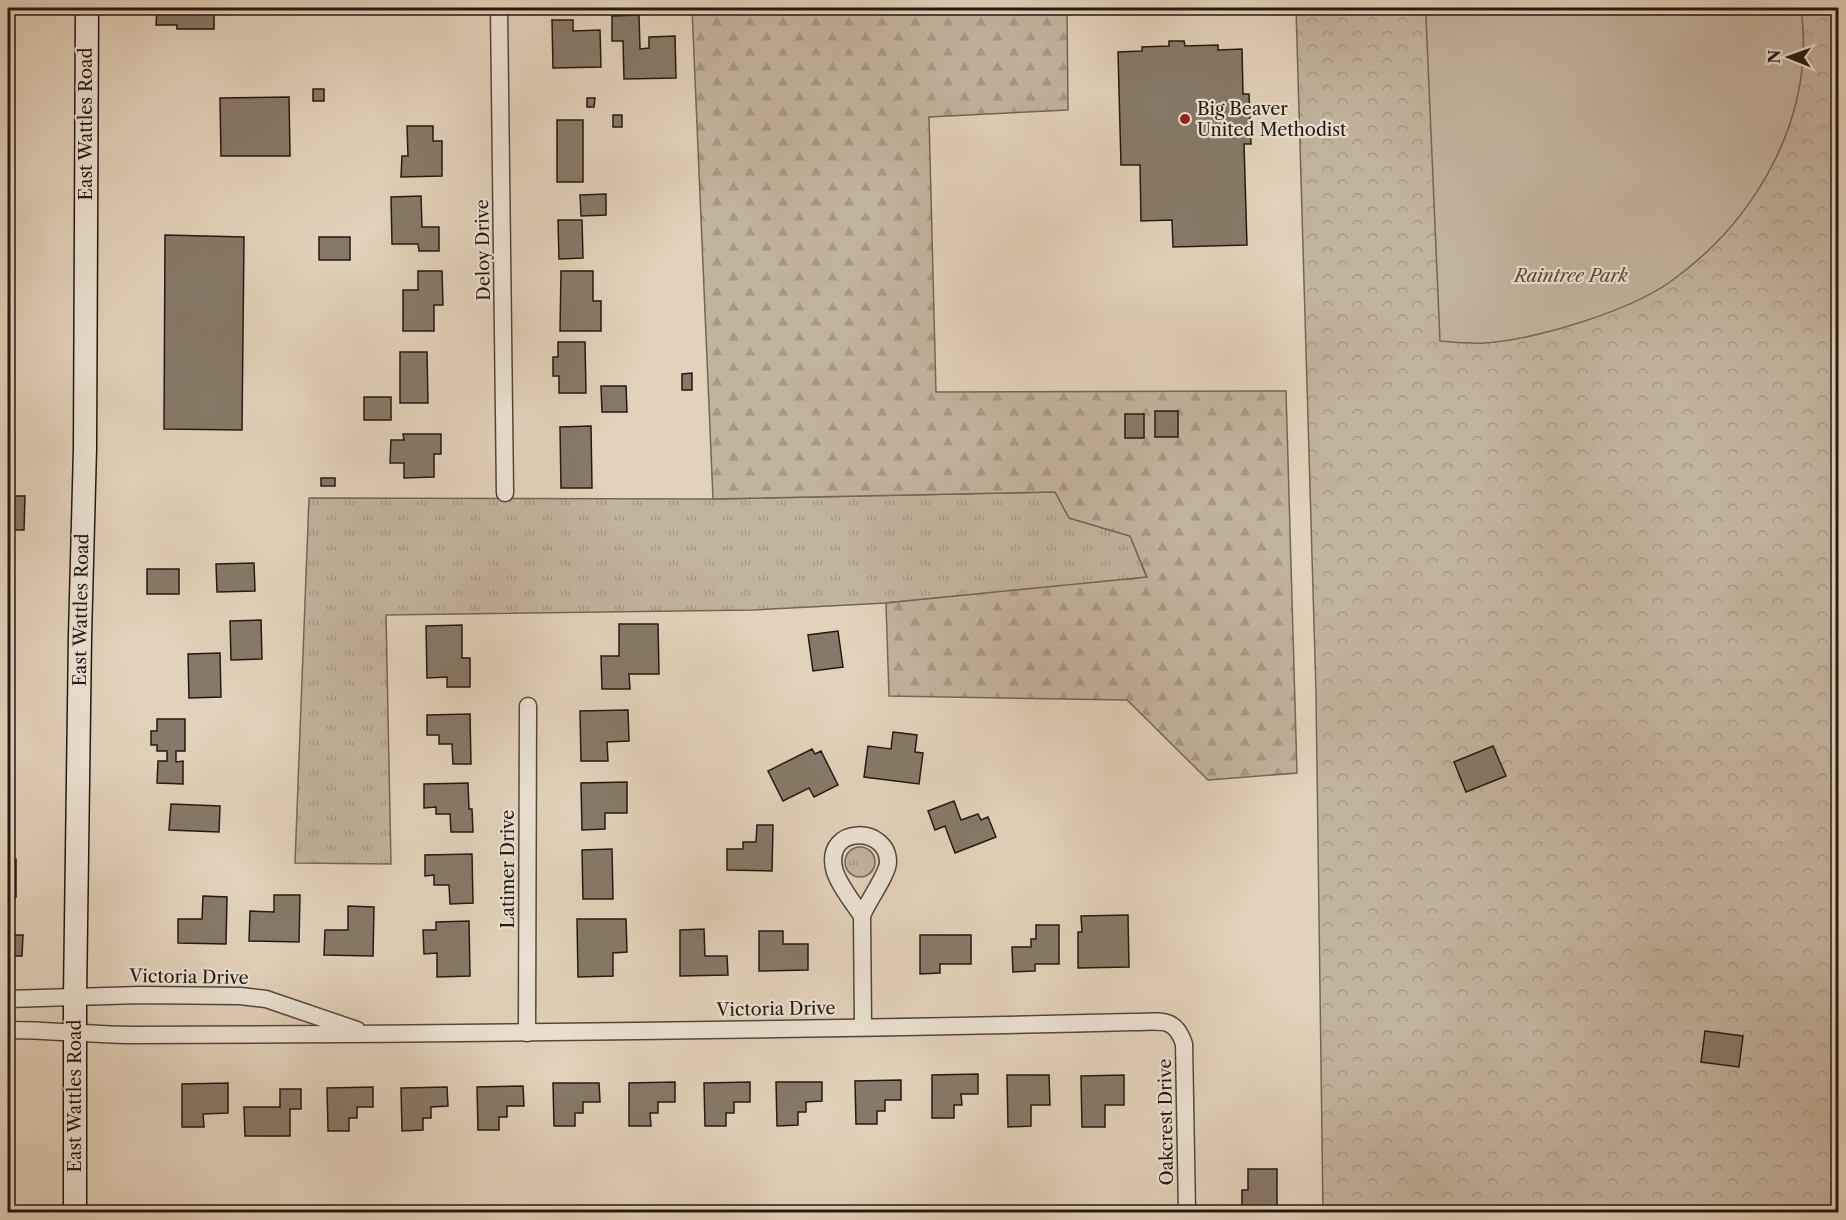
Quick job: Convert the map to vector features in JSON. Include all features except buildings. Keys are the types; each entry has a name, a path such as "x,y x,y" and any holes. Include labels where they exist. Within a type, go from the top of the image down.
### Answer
{"main road":[{"name":"East Wattles Road","path":"75,1212 75,996 80,636 86,448 87,8"}],"street":[{"name":"Deloy Drive","path":"499,8 505,493"},
{"name":"Latimer Drive","path":"527,1033 528,706"},
{"path":"861,916 837,877 833,861 834,851 840,842 847,837 857,835 873,838 885,850 888,860 884,876 861,916 863,1027"},
{"name":"Victoria Drive","path":"8,999 140,995 266,999 369,1034"},
{"name":"Victoria Drive","path":"8,1030 132,1035 527,1033 1160,1022 1169,1023 1180,1032"},
{"name":"Oakcrest Drive","path":"1180,1032 1184,1044 1185,1061 1187,1212"}],"green space":[{"path":"692,8 1067,8 1068,110 929,117 936,392 1286,391 1297,773 1208,780 1127,700 889,696 886,603 1147,577 1130,536 1069,518 1055,492 713,499"},
{"name":"Raintree Park","path":"1296,8 1838,8 1838,1212 1323,1212 1316,693"},
{"path":"1435,8 1801,8 1803,48 1799,88 1789,126 1774,162 1754,197 1701,257 1670,282 1630,304 1555,330 1485,343 1440,341 1426,17"},
{"path":"1055,492 1070,518 1130,536 1147,578 886,603 753,610 386,615 391,864 295,863 309,498 713,499"},
{"path":"860,847 866,848 874,856 874,868 866,876 860,877 854,876 846,868 845,862 846,856 854,848"}],"place":[{"name":"Big Beaver United Methodist","path":"1185,119"}]}
